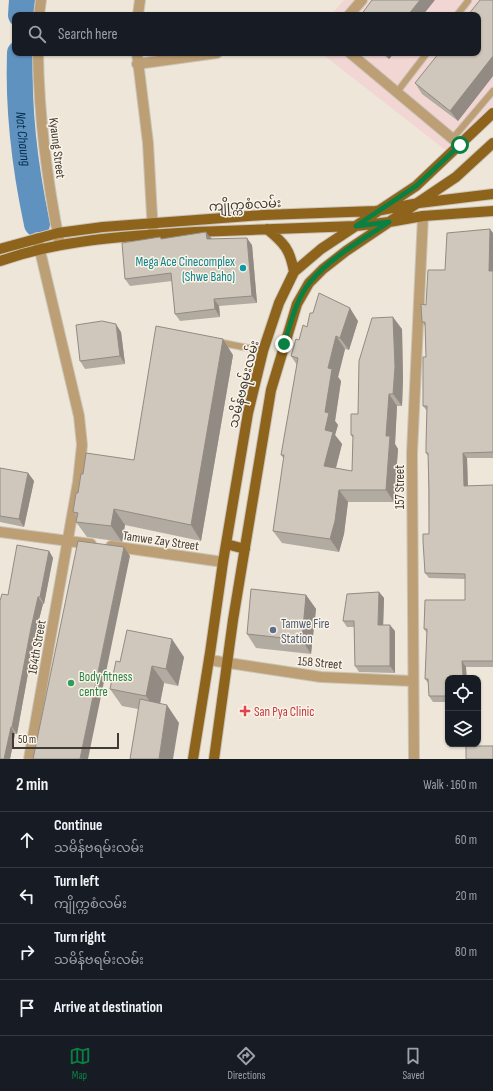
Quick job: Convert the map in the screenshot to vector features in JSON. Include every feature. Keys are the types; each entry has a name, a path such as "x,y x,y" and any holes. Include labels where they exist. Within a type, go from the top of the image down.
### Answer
{"main road":[{"name":"သမိန်ဗရမ်းလမ်း","path":"193,759 223,562 248,412 263,352 279,303 294,272 321,249 376,211 416,186 456,141 493,113"},
{"path":"214,759 227,664 271,390 297,304 309,283 323,268 456,177 493,143"},
{"name":"ကျိုက္ကစံလမ်း","path":"0,249 58,233 152,222 376,211 419,203 493,194"},
{"name":"ကျိုက္ကစံလမ်း","path":"0,261 40,249 85,240 153,234 356,226 423,216 493,211"},
{"path":"267,229 283,242 287,248 291,255 294,272"},
{"path":"226,544 245,549"},
{"path":"217,604 236,606"}],"street":[{"path":"39,12 41,0"},
{"path":"138,12 140,0"},
{"path":"352,12 362,0"},
{"name":"Kyaung Street","path":"38,56 42,129 60,245"},
{"path":"137,56 148,143 153,234"},
{"path":"137,64 195,56"},
{"path":"354,56 456,141"},
{"name":"157 Street","path":"414,759 412,681 412,453 423,216"},
{"name":"164th Street","path":"29,759 78,482 81,430 37,238"},
{"name":"Tamwe Zay Street","path":"0,532 223,562"},
{"name":"158 Street","path":"209,660 227,664 320,677 412,681"}],"lane":[{"path":"459,12 468,1"},
{"path":"397,92 425,56"},
{"path":"456,141 493,91"},
{"path":"210,341 263,352"}],"shaded area":[{"path":"344,0 493,0 493,106 448,152 325,56 481,56 481,12 334,12"}],"building":[{"path":"372,0 420,0 410,12 363,12"},
{"path":"480,0 493,0 493,56 450,111 415,83 437,56 481,56 481,12 470,12"},
{"path":"490,229 489,271 493,271 493,452 463,453 464,486 493,485 493,661 462,661 463,675 445,675 445,696 429,696 428,679 425,679 427,629 424,629 425,600 465,600 465,574 425,573 423,541 423,534 429,534 429,491 428,453 426,453 427,406 423,406 423,357 426,357 425,322 422,322 421,304 426,305 428,270 445,270 447,233"},
{"path":"206,232 207,239 247,238 252,296 214,299 215,309 175,314 171,273 125,279 122,243"},
{"path":"319,293 350,308 340,338 336,336 328,368 332,369 325,412 329,413 325,430 333,432 324,466 352,471 353,435 351,435 351,414 358,414 359,361 372,318 393,317 395,367 393,394 389,394 386,436 390,436 386,490 339,490 335,521 330,539 273,531 284,455 281,455 298,358 291,356 296,339 299,340 303,325 307,327 310,313 313,313"},
{"path":"102,321 116,324 120,356 80,361 76,325"},
{"path":"156,326 223,339 191,525 114,509 111,526 76,522 78,513 73,512 81,474 83,474 86,453 134,460"},
{"path":"0,468 28,473 19,519 0,516"},
{"path":"78,541 124,547 80,759 33,759"},
{"path":"17,545 49,551 40,597 38,597 31,628 12,727 4,759 0,759 0,601 2,594 8,595"},
{"path":"251,589 306,595 302,640 247,634"},
{"path":"379,592 378,625 390,625 390,666 355,666 354,621 343,621 347,594"},
{"path":"127,630 172,639 166,669 152,666 146,696 110,689 116,661 120,662"},
{"path":"140,699 167,705 159,759 130,759"},
{"path":"493,746 493,759 466,759 466,747"}],"waterway":[{"name":"Nat Chaung","path":"21,12 22,0"},
{"name":"Nat Chaung","path":"20,56 20,96 23,139 37,224"}],"place":[{"name":"Mega Ace Cinecomplex (Shwe Baho)","path":"243,268"},
{"name":"Tamwe Fire Station","path":"273,630"},
{"name":"Body fitness centre","path":"71,683"},
{"name":"San Pya Clinic","path":"245,711"}],"route":[{"path":"284,344 297,304 309,283 323,268 389,222 356,226 376,211 416,186 460,145"}]}
